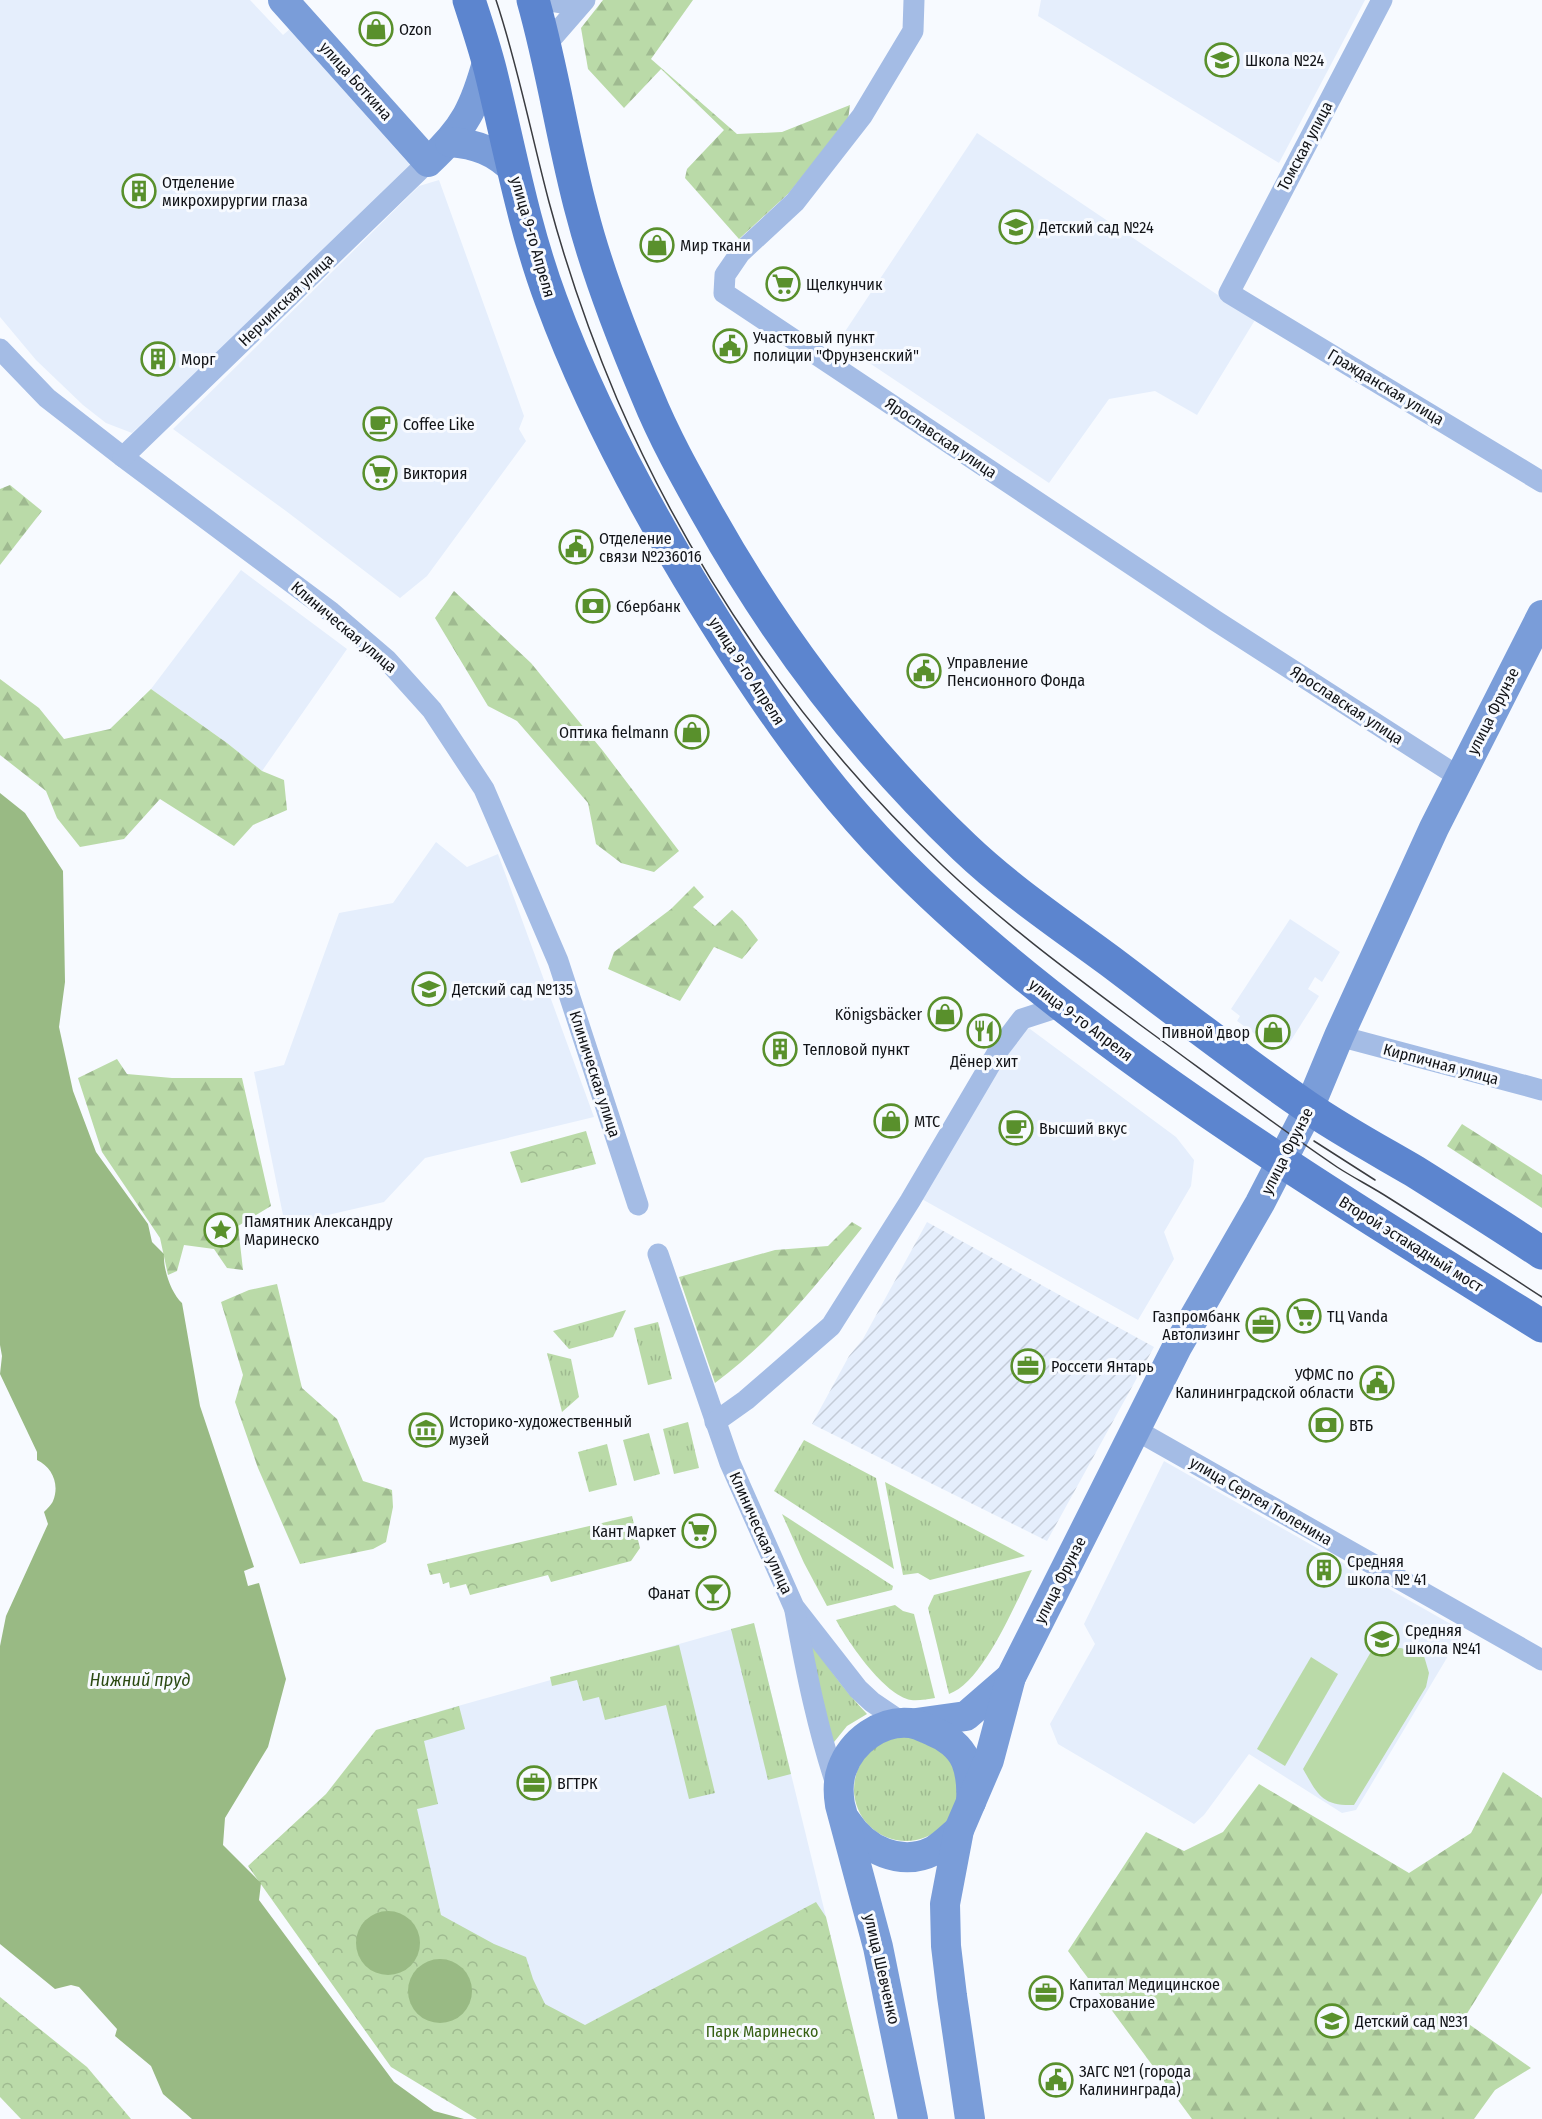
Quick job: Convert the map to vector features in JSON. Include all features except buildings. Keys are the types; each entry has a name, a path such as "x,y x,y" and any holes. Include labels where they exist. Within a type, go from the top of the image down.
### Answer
{"main road":[{"name":"улица Боткина","path":"284,0 428,162"},
{"name":"улица 9-го Апреля","path":"469,0 488,59 531,241 549,297 637,491 732,649 783,725 862,823 909,872 1019,973 1203,1110 1281,1162"},
{"path":"533,0 582,216 597,265 648,399 684,473 732,558 776,628 844,718 899,780 965,848 1017,893 1239,1059 1309,1108 1542,1253"},
{"name":"Нерчинская улица","path":"428,162 450,142 472,109 488,59"},
{"path":"450,142 476,145 488,150 504,160 514,170"},
{"name":"улица Фрунзе","path":"971,1802 989,1760 1011,1677 1177,1347 1309,1108 1339,1036 1459,777 1542,615"},
{"name":"Второй эстакадный мост","path":"1281,1162 1542,1326"},
{"name":"улица Фрунзе","path":"908,1723 966,1716 1011,1677"},
{"name":"улица Шевченко","path":"913,2119 887,1986 838,1790 841,1770 850,1751 865,1737 883,1727 908,1723 944,1735 960,1751 972,1780 971,1802 959,1830 945,1904 946,1946 970,2119"},
{"name":"улица Шевченко","path":"845,1820 866,1844 880,1852 895,1856 920,1856 934,1851 959,1830"}],"street":[{"path":"544,0 561,3 580,0"},
{"path":"545,46 585,0"},
{"name":"Ярославская улица","path":"914,0 914,31 862,116 795,202 740,253 724,275 724,293 1207,615 1459,777"},
{"name":"Томская улица","path":"1229,293 1383,0"},
{"name":"Нерчинская улица","path":"123,457 428,162"},
{"name":"Гражданская улица","path":"1229,293 1542,482"},
{"name":"Клиническая улица","path":"0,349 47,398 332,612 387,660 432,710 484,789 558,961 638,1204"},
{"path":"715,1422 746,1400 831,1326 910,1201 999,1048 1022,1019 1025,992 1019,973"},
{"path":"1022,1019 1056,1008 1069,1011"},
{"name":"Кирпичная улица","path":"1339,1036 1542,1090"},
{"name":"Клиническая улица","path":"658,1254 734,1473 794,1607 808,1683 838,1790"},
{"name":"улица Сергея Тюленина","path":"1136,1430 1542,1660"},
{"name":"Клиническая улица","path":"794,1607 858,1689 872,1702 908,1723"}],"shaded area":[{"path":"0,0 250,0 283,35 291,28 412,164 132,433 106,423 83,405 36,360 0,317"},
{"name":"Школа №24","path":"1041,0 1365,0 1279,163 1038,16"},
{"name":"Детский сад №24","path":"977,133 1255,320 1197,415 1155,391 1109,399 1049,483 838,342"},
{"path":"439,180 524,416 519,429 526,441 427,576 400,598 173,429 419,186"},
{"path":"241,570 347,649 262,771 151,689"},
{"name":"Детский сад №135","path":"436,842 467,867 498,854 594,1117 425,1158 384,1202 285,1225 254,1072 284,1065 339,913 393,903"},
{"path":"1290,919 1340,952 1322,982 1315,977 1308,989 1319,996 1288,1045 1264,1030 1259,1037 1237,1021 1240,1016 1231,1009"},
{"path":"1026,1026 1176,1137 1194,1160 1191,1186 1164,1232 1174,1259 1138,1320 920,1198"},
{"path":"927,1222 1154,1347 1047,1541 812,1424 849,1356 863,1339"},
{"path":"1164,1461 1463,1631 1356,1810 1342,1813 1249,1754 1204,1815 1194,1824 1058,1744 1050,1724 1095,1644 1084,1624"},
{"path":"754,1623 826,1917 495,2079 266,1869 440,1711"}],"green space":[{"path":"603,0 693,0 651,59 737,134 782,132 850,105 848,120 789,193 739,239 685,178 687,169 724,130 661,69 624,108 588,69 581,28"},
{"path":"10,485 42,511 0,565 0,489"},
{"path":"454,591 531,663 603,751 679,851 654,872 621,863 596,844 588,803 517,721 488,706 435,618"},
{"path":"0,679 39,708 64,739 110,729 151,689 262,771 284,780 287,810 253,825 234,846 160,799 124,839 80,847 57,818 46,791 0,755"},
{"path":"694,886 704,897 693,907 715,926 732,910 758,940 742,959 714,947 680,1001 608,969 614,952 671,909"},
{"path":"117,1059 127,1074 172,1078 242,1078 271,1206 238,1226 243,1270 227,1268 214,1249 184,1245 177,1271 168,1275 160,1238 102,1152 78,1078"},
{"path":"1462,1124 1542,1175 1542,1208 1447,1146"},
{"path":"586,1131 596,1164 521,1183 510,1152"},
{"path":"852,1222 862,1228 811,1290 756,1349 715,1383 679,1277 775,1250 828,1246"},
{"path":"277,1284 302,1388 337,1419 363,1481 392,1490 393,1507 386,1542 373,1549 300,1564 258,1468 235,1402 243,1375 221,1302 249,1290"},
{"path":"626,1310 613,1337 569,1349 553,1331"},
{"path":"658,1322 672,1379 648,1385 634,1328"},
{"path":"547,1353 571,1359 579,1397 562,1412"},
{"path":"688,1422 699,1468 674,1474 663,1429"},
{"path":"649,1433 660,1474 634,1481 623,1440"},
{"path":"804,1440 876,1478 894,1569 774,1491"},
{"path":"607,1444 617,1485 589,1492 578,1452"},
{"path":"885,1482 1025,1556 930,1580 918,1573 903,1575"},
{"path":"782,1514 893,1586 892,1590 827,1606"},
{"path":"632,1516 640,1548 631,1561 551,1582 548,1575 470,1595 466,1584 450,1588 449,1582 443,1584 440,1573 430,1575 427,1564"},
{"path":"1032,1570 1008,1620 986,1658 962,1687 949,1694 928,1608 934,1595"},
{"path":"895,1605 903,1611 914,1614 935,1698 911,1700 890,1689 868,1667 836,1620"},
{"path":"754,1623 791,1774 768,1780 731,1629"},
{"path":"803,1627 832,1672 867,1714 847,1726 830,1747"},
{"path":"679,1645 715,1793 689,1799 666,1705 605,1720 599,1697 583,1701 577,1680 552,1686 550,1677"},
{"path":"1401,1648 1424,1656 1429,1673 1426,1687 1354,1805 1328,1801 1317,1792 1303,1769 1372,1650"},
{"path":"1311,1657 1338,1674 1285,1766 1257,1749"},
{"name":"Парк Маринеско","path":"459,1706 465,1729 424,1741 438,1804 417,1809 441,1915 494,1944 526,1957 545,2004 585,2025 816,1902 826,1917 875,2119 477,2119 391,2067 248,1866 326,1794 376,1730"},
{"path":"906,1737 926,1741 943,1752 954,1769 958,1789 954,1809 943,1826 926,1837 906,1841 886,1837 869,1826 858,1809 854,1789 858,1769 869,1752 886,1741"},
{"path":"1503,1772 1542,1798 1542,1893 1463,2020 1531,2068 1495,2090 1474,2119 1192,2119 1068,1951 1146,1832 1184,1851 1223,1832 1259,1784 1409,1873 1471,1833"},
{"path":"0,1997 87,2067 131,2119 21,2119 0,2097"}],"water":[{"name":"Нижний пруд","path":"0,793 25,813 63,871 65,982 59,1027 73,1091 96,1152 148,1224 152,1242 164,1254 171,1287 182,1303 200,1406 254,1567 244,1571 248,1586 259,1583 286,1679 268,1747 225,1818 223,1845 261,1883 259,1900 394,2082 434,2111 464,2119 192,2119 163,2094 151,2066 115,2036 117,2029 79,1987 71,1985 55,1989 0,1944 0,1646 6,1616 48,1524 44,1512 52,1502 56,1488 47,1467 37,1460 37,1452 0,1374 2,1356 0,1345"},
{"path":"388,1911 406,1917 414,1925 420,1943 414,1961 406,1969 388,1975 370,1969 362,1961 356,1943 362,1925 370,1917"},
{"path":"440,1959 458,1965 466,1973 472,1991 466,2009 458,2017 440,2023 422,2017 414,2009 408,1991 414,1973 422,1965"}],"tram line":[{"path":"496,0 563,252 588,326 617,399 680,527 756,649 799,707 892,816 966,887 1039,948 1312,1150 1542,1297"},
{"path":"1314,1141 1375,1180"}],"place":[{"name":"Ozon","path":"376,29"},
{"name":"Школа №24","path":"1222,60"},
{"name":"Отделение микрохирургии глаза","path":"139,191"},
{"name":"Детский сад №24","path":"1016,227"},
{"name":"Мир ткани","path":"657,245"},
{"name":"Щелкунчик","path":"783,284"},
{"name":"Участковый пункт полиции \"Фрунзенский\"","path":"730,346"},
{"name":"Морг","path":"158,359"},
{"name":"Coffee Like","path":"380,424"},
{"name":"Виктория","path":"380,473"},
{"name":"Отделение связи №236016","path":"576,547"},
{"name":"Сбербанк","path":"593,606"},
{"name":"Управление Пенсионного Фонда","path":"924,671"},
{"name":"Оптика fielmann","path":"692,732"},
{"name":"Детский сад №135","path":"429,989"},
{"name":"Königsbäcker","path":"945,1014"},
{"name":"Дёнер хит","path":"984,1031"},
{"name":"Пивной двор","path":"1273,1032"},
{"name":"Тепловой пункт","path":"780,1049"},
{"name":"МТС","path":"891,1121"},
{"name":"Высший вкус","path":"1016,1128"},
{"name":"Памятник Александру Маринеско","path":"221,1230"},
{"name":"ТЦ Vanda","path":"1304,1316"},
{"name":"Газпромбанк Автолизинг","path":"1263,1325"},
{"name":"Россети Янтарь","path":"1028,1366"},
{"name":"УФМС по Калининградской области","path":"1377,1383"},
{"name":"ВТБ","path":"1326,1425"},
{"name":"Историко-художественный музей","path":"426,1430"},
{"name":"Кант Маркет","path":"699,1531"},
{"name":"Средняя школа № 41","path":"1324,1570"},
{"name":"Фанат","path":"713,1593"},
{"name":"Средняя школа №41","path":"1382,1639"},
{"name":"ВГТРК","path":"534,1783"},
{"name":"Капитал Медицинское Страхование","path":"1046,1993"},
{"name":"Детский сад №31","path":"1332,2021"},
{"name":"ЗАГС №1 (города Калининграда)","path":"1056,2080"}]}
